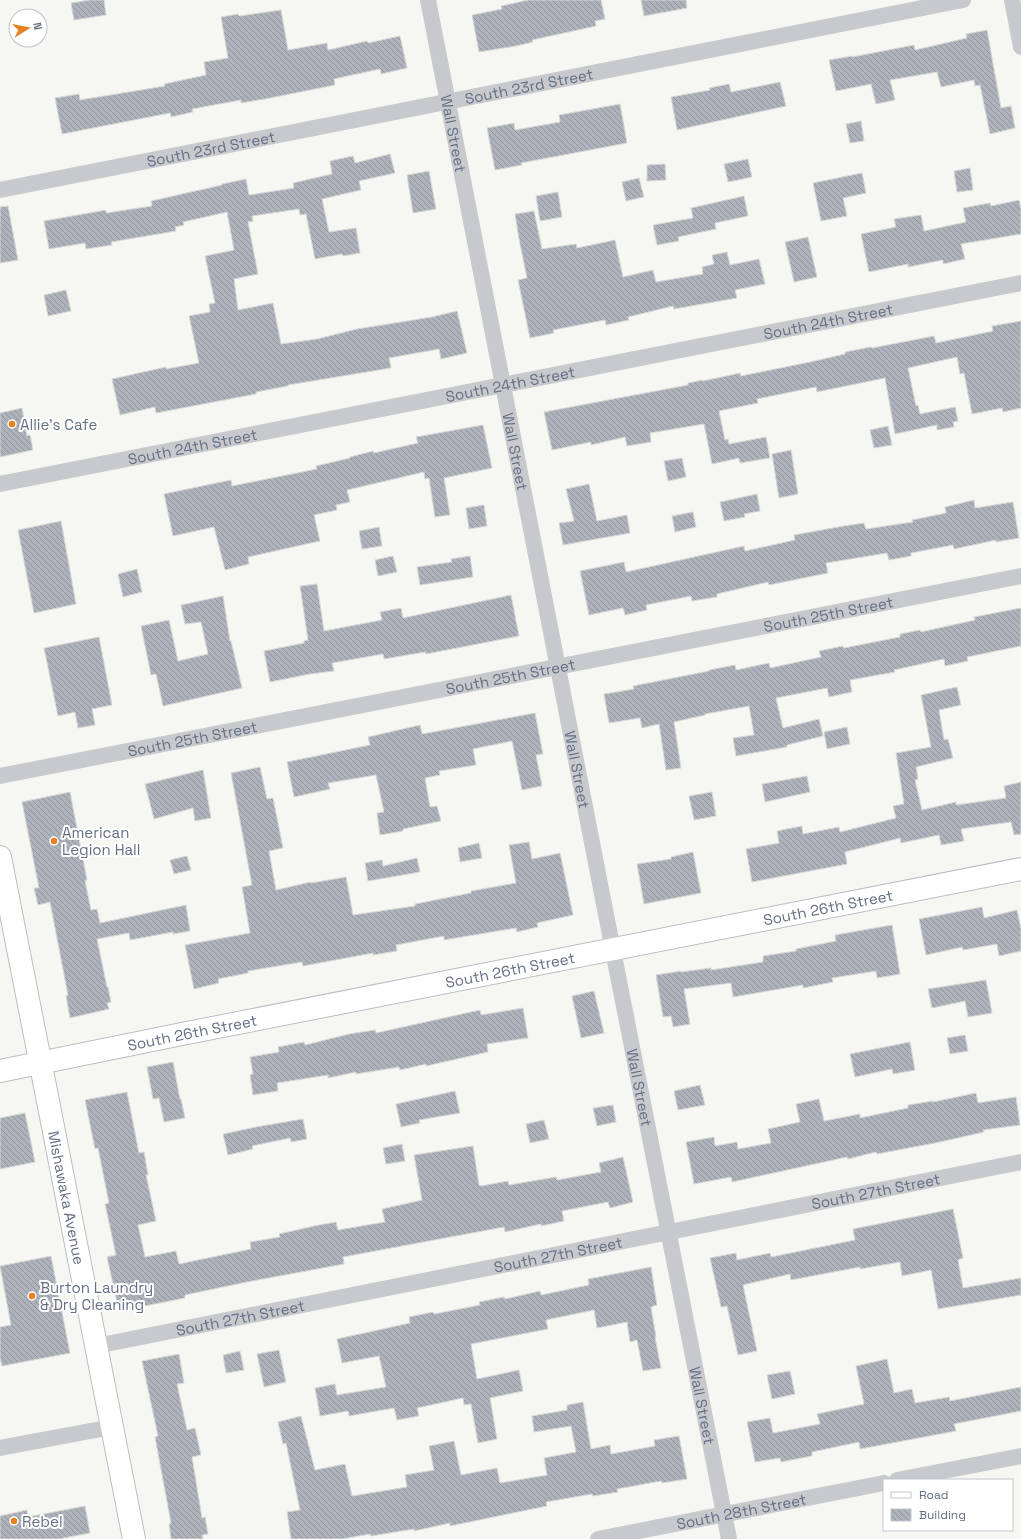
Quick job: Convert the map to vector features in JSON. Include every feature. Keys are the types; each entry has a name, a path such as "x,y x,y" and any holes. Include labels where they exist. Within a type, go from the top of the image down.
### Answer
{"street":[{"name":"Wall Street","path":"428,0 612,950 729,1539"},
{"name":"South 23rd Street","path":"0,190 963,0"},
{"path":"1012,0 1021,46"},
{"name":"South 24th Street","path":"0,484 1021,283"},
{"name":"South 25th Street","path":"0,776 1021,576"},
{"name":"Mishawaka Avenue","path":"0,857 134,1539"},
{"name":"South 26th Street","path":"0,1071 1021,869"},
{"name":"South 27th Street","path":"96,1346 1021,1162"},
{"path":"0,1448 112,1427"},
{"path":"902,1479 1021,1456"},
{"name":"South 28th Street","path":"598,1539 883,1483"}],"building":[{"path":"90,0 104,0 106,15 74,20 71,3"},
{"path":"528,0 601,0 605,19 595,21 596,26 532,40 533,42 516,46 479,52 472,15 502,9 501,6"},
{"path":"641,0 686,0 687,8 644,16"},
{"path":"281,10 288,50 327,43 328,50 367,41 368,43 400,36 407,68 381,74 380,69 334,79 335,85 265,99 241,103 241,100 192,109 193,112 171,117 170,113 62,134 55,98 79,94 80,100 165,86 164,84 206,75 204,62 228,58 221,17"},
{"path":"987,30 1001,108 1011,106 1015,128 990,134 980,85 975,86 974,80 941,87 937,72 890,80 895,100 876,104 871,84 836,91 829,60 914,45 915,50 967,38 966,34"},
{"path":"780,82 786,106 677,130 671,97 710,90 709,88 729,84 731,92"},
{"path":"620,104 627,143 521,163 522,165 495,170 487,128 514,123 515,130 560,122 559,115"},
{"path":"861,121 864,141 850,143 846,124"},
{"path":"390,154 395,173 359,181 361,190 322,199 329,232 356,228 360,253 343,256 342,254 315,259 306,214 300,215 299,209 252,216 253,221 248,222 258,274 234,279 238,310 273,303 281,344 317,339 357,329 432,317 457,311 467,353 441,359 439,349 389,358 391,368 288,385 256,392 256,394 156,413 155,407 120,415 112,379 166,367 166,369 199,363 189,316 210,312 209,304 215,303 205,256 234,250 227,212 183,222 184,225 175,227 176,231 111,242 112,245 86,249 85,243 49,249 44,221 106,210 106,213 152,206 151,201 246,179 249,195 294,188 293,183 332,174 330,161 353,156 355,163"},
{"path":"748,159 752,177 728,182 724,164"},
{"path":"665,164 666,180 647,181 647,165"},
{"path":"970,168 973,190 957,192 954,171"},
{"path":"429,171 436,209 413,213 407,175"},
{"path":"862,173 866,193 843,198 847,216 821,221 813,183"},
{"path":"639,178 644,197 626,201 622,182"},
{"path":"558,192 562,217 540,221 536,196"},
{"path":"744,196 748,216 715,223 716,229 678,237 679,241 657,245 653,225 693,218 691,208"},
{"path":"1019,200 1021,209 1021,234 961,244 965,259 943,264 943,260 908,267 908,264 869,272 861,234 896,227 894,219 921,215 924,231 966,222 963,208 990,203 991,206"},
{"path":"8,206 18,260 0,263 0,207"},
{"path":"534,211 542,249 576,244 577,248 615,240 623,277 653,270 656,282 703,274 702,267 714,264 712,255 727,252 730,265 759,259 765,284 735,290 737,298 674,309 673,306 628,317 629,320 606,325 605,320 553,330 554,333 530,338 518,280 527,278 515,214"},
{"path":"808,237 817,277 794,282 785,242"},
{"path":"66,290 71,311 48,316 44,295"},
{"path":"1021,321 1021,408 1003,412 1002,408 972,414 964,373 960,374 957,357 908,368 916,406 918,405 920,414 955,407 958,421 953,422 954,427 937,430 937,425 895,434 885,378 817,392 816,387 757,399 758,403 719,411 725,440 728,439 729,444 766,437 770,458 740,463 739,458 712,464 704,424 650,433 651,442 627,446 625,437 591,445 591,442 552,450 544,412 688,385 688,383 740,373 741,376 810,362 845,354 845,352 871,347 934,336 936,343 993,331 992,326"},
{"name":"Allie's Cafe","path":"22,408 27,436 30,435 33,450 0,457 0,413"},
{"path":"483,425 492,468 444,478 450,515 435,517 429,478 425,479 424,472 347,490 350,502 336,505 337,510 314,515 320,541 248,557 249,564 225,570 214,527 173,536 164,494 231,480 232,486 317,469 316,466 373,451 374,453 418,443 416,437"},
{"path":"888,426 892,445 874,448 870,430"},
{"path":"791,450 798,494 779,498 772,454"},
{"path":"682,458 686,477 668,481 664,461"},
{"path":"589,484 597,521 627,515 630,533 563,545 559,523 574,521 566,489"},
{"path":"757,494 760,511 744,514 745,517 724,521 720,502"},
{"path":"974,500 975,508 1013,502 1019,538 996,542 996,540 954,549 953,545 911,553 911,556 889,560 887,553 826,563 828,573 769,585 768,582 717,594 717,597 692,601 691,596 646,605 647,610 625,615 623,608 589,615 580,571 624,562 626,572 744,546 745,551 795,540 794,535 844,526 864,523 866,529 913,522 912,520 946,513 945,507"},
{"path":"484,505 487,526 469,529 466,508"},
{"path":"693,512 696,527 675,532 672,516"},
{"path":"61,521 76,604 34,613 18,530"},
{"path":"379,527 382,546 362,549 359,531"},
{"path":"393,556 397,572 378,576 375,560"},
{"path":"470,556 473,577 420,585 417,567 452,562 451,559"},
{"path":"137,569 142,592 123,597 118,574"},
{"path":"317,584 324,631 382,620 380,612 401,608 403,618 511,595 519,636 426,654 425,652 384,659 383,654 332,663 334,671 270,682 264,651 304,643 304,641 308,640 300,586"},
{"path":"223,596 230,641 242,688 163,706 156,674 151,675 141,626 169,620 178,661 208,654 201,622 185,624 181,605"},
{"path":"1021,608 1021,646 967,657 968,661 945,666 944,659 894,670 895,672 850,680 852,692 829,697 827,688 776,698 783,728 819,719 823,736 787,745 787,747 736,756 733,738 754,735 749,706 705,714 674,722 681,768 666,770 659,724 642,728 640,718 609,723 604,694 634,689 633,686 735,665 736,670 769,663 770,668 821,657 819,651 843,646 844,648 900,637 900,634 920,630 921,632 975,620 974,617"},
{"path":"99,637 112,705 92,709 95,725 78,728 75,712 58,716 44,648"},
{"path":"957,687 961,705 939,710 944,740 948,739 953,758 916,767 918,779 915,780 922,810 956,802 956,805 1006,798 1004,786 1021,782 1021,834 1014,835 1011,822 961,829 964,841 941,845 939,835 901,843 900,838 845,852 847,864 752,882 746,849 779,843 777,831 802,826 803,834 839,827 840,832 896,818 893,806 904,804 896,753 931,747 921,695"},
{"path":"535,713 543,754 536,755 542,786 522,790 512,741 473,749 476,765 439,771 440,775 425,778 430,807 437,806 441,821 403,829 403,831 380,835 377,813 384,812 376,775 328,783 330,789 294,797 287,762 370,745 368,737 420,725 422,734"},
{"path":"847,727 850,744 827,749 824,732"},
{"path":"260,767 267,799 273,798 283,848 269,851 276,890 311,882 346,877 353,915 415,906 415,904 471,893 471,891 516,883 509,845 529,842 532,859 560,853 573,915 537,923 538,927 517,932 516,928 444,940 444,936 396,945 397,951 373,955 373,953 303,966 302,962 248,971 248,973 218,979 219,983 194,989 185,945 250,933 242,887 252,885 231,773"},
{"path":"203,770 211,818 195,821 193,808 154,819 145,784"},
{"path":"807,776 810,792 765,802 762,784"},
{"path":"70,792 87,880 85,881 91,910 97,909 100,923 186,905 190,931 173,934 173,932 130,940 129,933 97,939 111,1002 107,1003 109,1009 70,1018 66,996 68,995 50,902 38,905 34,888 39,888 22,802"},
{"path":"712,792 716,816 694,820 689,796"},
{"path":"479,843 482,858 460,862 458,848"},
{"path":"693,852 701,893 644,904 637,864 671,859 671,857"},
{"path":"187,856 191,870 174,874 170,860"},
{"path":"417,858 420,872 368,881 365,863 382,860 383,866"},
{"path":"982,907 984,918 1017,910 1021,929 1021,951 999,956 997,944 963,950 962,947 926,955 919,919"},
{"path":"892,925 900,974 877,978 876,971 832,978 833,982 803,988 803,985 733,997 731,983 684,989 690,1024 673,1027 671,1016 663,1017 656,975 711,968 711,970 763,962 763,956 796,951 796,949 836,941 835,935"},
{"path":"986,980 992,1013 968,1017 965,1001 932,1008 928,989"},
{"path":"594,991 604,1033 581,1038 572,996"},
{"path":"523,1008 528,1038 487,1044 488,1052 426,1066 426,1064 400,1070 399,1067 356,1074 356,1072 328,1078 328,1075 277,1083 278,1091 253,1095 250,1075 253,1074 250,1057 279,1052 278,1047 304,1042 305,1045 349,1034 375,1030 376,1033 480,1010 481,1015"},
{"path":"965,1035 968,1051 950,1054 947,1038"},
{"path":"910,1042 915,1070 893,1074 892,1069 855,1077 850,1054"},
{"path":"173,1062 185,1118 164,1122 159,1098 153,1099 147,1067"},
{"path":"700,1085 705,1105 678,1110 674,1091"},
{"path":"455,1091 460,1113 419,1120 420,1123 401,1127 396,1104"},
{"path":"127,1092 139,1153 144,1152 148,1175 146,1175 156,1221 138,1225 145,1257 176,1251 179,1264 251,1249 250,1242 280,1237 279,1234 314,1226 336,1222 338,1230 385,1222 382,1209 422,1200 414,1155 473,1146 479,1185 481,1186 508,1181 509,1185 556,1177 557,1180 601,1172 599,1163 623,1157 633,1202 610,1208 608,1202 562,1211 564,1221 541,1226 541,1224 505,1232 504,1227 343,1257 344,1264 247,1282 185,1295 185,1298 119,1311 107,1257 116,1255 105,1204 109,1203 98,1148 95,1149 85,1100"},
{"path":"976,1093 978,1103 1016,1097 1020,1125 983,1130 984,1132 940,1142 877,1154 876,1152 848,1159 847,1157 732,1182 731,1177 694,1184 686,1142 714,1137 715,1146 737,1142 738,1149 771,1143 768,1129 800,1122 796,1104 819,1099 824,1121 860,1114 860,1118 908,1108 908,1105 933,1102"},
{"path":"613,1105 616,1122 597,1126 593,1108"},
{"path":"25,1113 35,1162 0,1169 0,1118"},
{"path":"303,1119 307,1139 291,1142 290,1138 252,1146 253,1149 228,1155 223,1134"},
{"path":"544,1120 549,1139 530,1143 526,1124"},
{"path":"402,1144 405,1161 386,1164 383,1148"},
{"path":"953,1209 963,1258 958,1260 963,1288 1021,1278 1021,1295 938,1309 931,1270 902,1276 900,1262 860,1269 860,1267 791,1280 790,1274 743,1285 757,1351 738,1355 727,1306 721,1307 710,1258 736,1253 737,1260 770,1253 771,1257 855,1240 853,1229"},
{"name":"Burton Laundry & Dry Cleaning","path":"51,1256 70,1353 2,1366 0,1358 0,1327 11,1325 0,1266"},
{"path":"651,1267 657,1305 651,1307 661,1368 643,1371 637,1340 630,1342 627,1322 597,1328 594,1310 546,1320 548,1329 471,1344 477,1379 519,1370 523,1391 490,1398 497,1439 478,1443 471,1404 464,1405 463,1398 417,1408 419,1416 397,1420 394,1408 349,1416 348,1411 320,1416 315,1388 335,1384 337,1395 386,1387 379,1356 342,1363 337,1339 410,1323 409,1317 433,1312 434,1314 480,1305 479,1302 504,1297 505,1299 540,1291 541,1295 589,1285 588,1279"},
{"path":"279,1350 286,1382 264,1387 257,1354"},
{"path":"240,1351 244,1370 226,1373 223,1355"},
{"path":"179,1354 184,1383 177,1384 187,1430 195,1428 201,1455 192,1457 202,1518 205,1517 208,1534 202,1535 203,1539 171,1539 169,1524 171,1523 155,1437 158,1436 142,1361"},
{"path":"887,1359 894,1393 912,1389 915,1403 949,1397 950,1401 1021,1387 1021,1411 954,1424 956,1431 860,1449 859,1442 812,1452 812,1456 781,1462 780,1458 755,1462 747,1422 770,1418 773,1433 820,1424 817,1414 864,1404 856,1366"},
{"path":"790,1371 795,1394 772,1399 767,1375"},
{"path":"583,1402 591,1449 610,1445 611,1454 655,1446 654,1440 679,1436 687,1479 662,1483 661,1481 617,1489 618,1492 593,1496 592,1494 546,1502 547,1506 450,1526 450,1523 414,1531 414,1529 342,1539 291,1539 287,1512 300,1510 286,1443 283,1444 278,1422 301,1416 315,1470 345,1464 352,1496 407,1487 405,1475 434,1470 429,1446 454,1441 461,1475 497,1468 500,1483 547,1475 544,1458 576,1452 571,1426 534,1432 532,1416 567,1410 567,1405"},
{"path":"85,1506 90,1533 59,1539 0,1539 0,1516 27,1510 28,1517"}],"place":[{"name":"Allie's Cafe","path":"12,424"},
{"name":"American Legion Hall","path":"54,841"},
{"name":"Burton Laundry & Dry Cleaning","path":"32,1296"},
{"name":"Rebel","path":"14,1521"}]}
